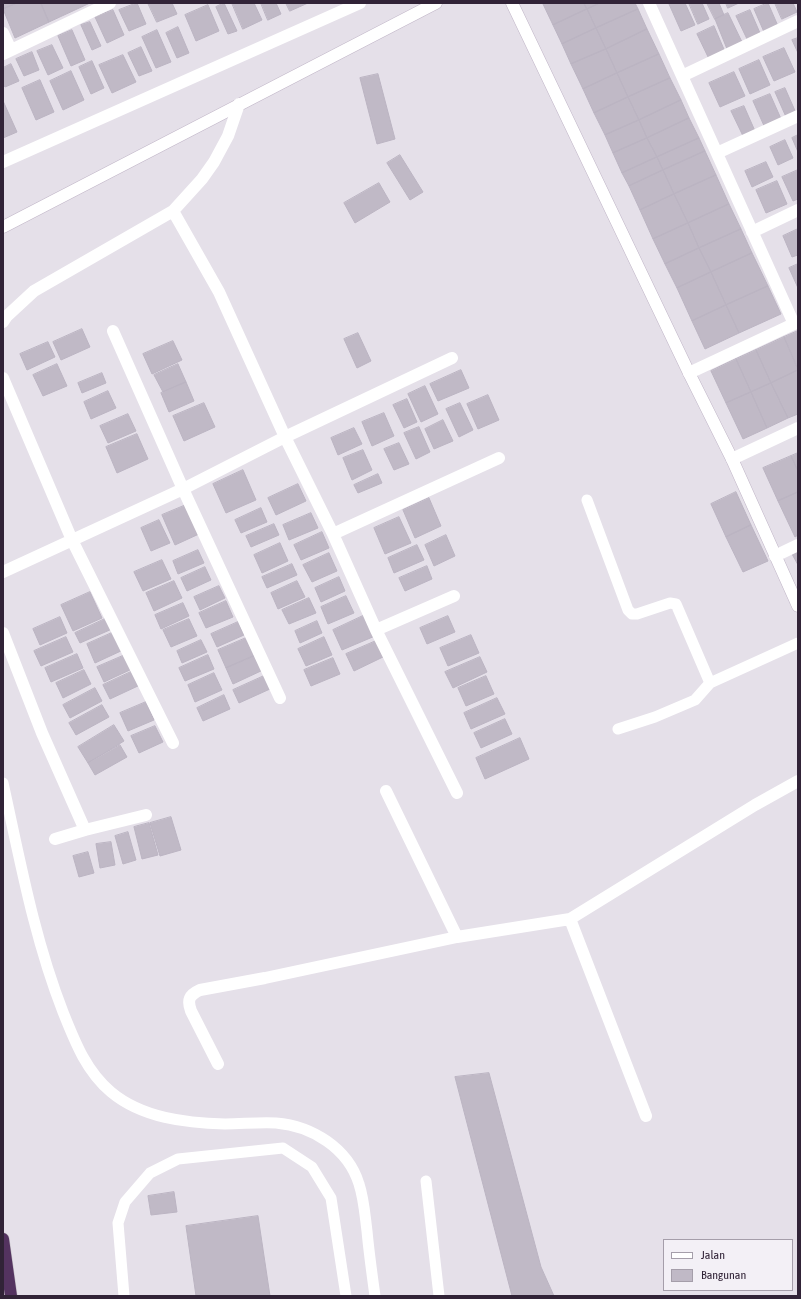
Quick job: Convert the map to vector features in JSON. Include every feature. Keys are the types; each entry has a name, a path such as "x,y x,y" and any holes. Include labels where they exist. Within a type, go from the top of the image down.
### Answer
{"highway":[{"path":"3,1239 11,1296"}],"street":[{"path":"3,162 360,3"},
{"path":"3,226 436,3"},
{"path":"512,3 689,373 732,459 798,606"},
{"path":"649,3 752,232 796,323 689,373"},
{"path":"3,33 7,52 107,4"},
{"path":"682,76 798,21"},
{"path":"3,322 7,316 34,291 174,211 202,179 214,162 228,136 239,104"},
{"path":"717,153 798,116"},
{"path":"752,232 798,210"},
{"path":"174,211 219,292 285,437 376,630 457,793"},
{"path":"113,331 183,489 280,698"},
{"path":"3,572 183,489 285,437 452,358"},
{"path":"3,378 72,540 172,744"},
{"path":"732,459 798,428"},
{"path":"332,534 499,458"},
{"path":"775,556 798,545"},
{"path":"376,630 454,596"},
{"path":"3,633 42,733 85,830"},
{"path":"218,1064 190,1011 189,999 193,994 200,990 265,978 456,937 570,919 755,805 798,781"},
{"path":"386,792 456,937"},
{"path":"55,839 146,815"},
{"path":"570,919 646,1116"}],"lane":[{"path":"587,500 628,610 632,614 637,614 670,603 676,604 710,683"},
{"path":"618,729 655,717 695,700 710,683 798,643"},
{"path":"3,783 30,907 46,966 77,1047 92,1072 112,1093 134,1107 168,1119 225,1124 277,1123 293,1126 312,1132 341,1152 349,1163 359,1184 365,1216 375,1296"},
{"path":"124,1296 118,1223 125,1202 150,1173 178,1159 283,1148 312,1166 332,1198 346,1296"},
{"path":"426,1181 439,1296"}],"building":[{"path":"3,3 17,3 3,9"},
{"path":"17,3 41,3 49,22 15,38 3,9"},
{"path":"41,3 90,3 49,22"},
{"path":"137,3 146,24 129,31 119,10"},
{"path":"148,3 172,3 177,14 157,22"},
{"path":"224,3 237,31 228,34 216,7"},
{"path":"232,3 254,3 262,20 243,29"},
{"path":"261,3 276,3 281,14 268,20"},
{"path":"286,3 308,3 290,11"},
{"path":"584,3 587,9 553,25 543,4"},
{"path":"584,3 600,3 587,9"},
{"path":"600,3 635,3 638,9 596,28 587,9"},
{"path":"685,3 695,25 681,31 669,4"},
{"path":"689,3 702,3 709,19 698,24"},
{"path":"707,3 719,3 724,15 715,19"},
{"path":"726,3 739,3 728,8"},
{"path":"768,3 778,26 764,32 754,9"},
{"path":"775,3 793,3 797,12 782,19"},
{"path":"208,5 219,31 196,41 185,15"},
{"path":"587,9 596,28 562,44 553,25"},
{"path":"638,9 647,29 606,49 596,28"},
{"path":"113,10 124,35 107,43 95,17"},
{"path":"750,10 760,33 747,39 736,16"},
{"path":"728,13 742,42 727,49 715,19"},
{"path":"90,22 101,46 92,50 81,25"},
{"path":"714,26 726,54 710,61 697,34"},
{"path":"178,27 189,53 177,58 166,33"},
{"path":"596,28 606,49 571,64 562,44"},
{"path":"647,29 659,54 617,73 606,49"},
{"path":"72,30 85,60 71,66 58,36"},
{"path":"157,30 171,62 156,68 142,37"},
{"path":"798,38 798,53 792,40"},
{"path":"52,45 63,68 48,75 37,51"},
{"path":"141,47 152,71 139,76 128,53"},
{"path":"784,48 795,72 774,81 763,57"},
{"path":"606,49 617,73 583,89 571,64"},
{"path":"32,52 39,70 24,76 16,59"},
{"path":"659,54 670,78 628,97 617,73"},
{"path":"123,55 136,82 112,93 99,65"},
{"path":"759,60 770,85 750,94 739,69"},
{"path":"92,61 104,88 91,94 79,67"},
{"path":"11,64 19,81 5,87 3,84 3,68"},
{"path":"71,71 84,100 63,110 50,81"},
{"path":"734,72 745,96 720,107 709,83"},
{"path":"617,73 628,97 594,113 583,89"},
{"path":"378,74 395,139 377,144 360,78"},
{"path":"670,78 681,100 639,120 628,97"},
{"path":"40,80 54,112 36,120 22,88"},
{"path":"785,88 796,113 786,117 775,92"},
{"path":"770,94 782,121 765,128 753,101"},
{"path":"628,97 639,120 605,135 594,113"},
{"path":"681,100 689,118 647,138 639,120"},
{"path":"4,103 17,132 3,138 3,104"},
{"path":"744,106 755,131 743,136 731,111"},
{"path":"689,118 699,138 657,157 647,138"},
{"path":"639,120 647,138 613,153 605,135"},
{"path":"798,135 798,152 792,138"},
{"path":"647,138 657,157 622,173 613,153"},
{"path":"699,138 705,151 663,170 657,157"},
{"path":"785,140 793,158 778,165 770,147"},
{"path":"705,151 716,175 674,194 663,170"},
{"path":"400,155 423,192 410,200 387,163"},
{"path":"657,157 663,170 629,186 622,173"},
{"path":"766,162 773,177 752,187 745,171"},
{"path":"663,170 674,194 640,210 629,186"},
{"path":"798,170 798,199 793,201 782,177"},
{"path":"716,175 729,204 688,223 674,194"},
{"path":"777,181 787,204 766,213 756,190"},
{"path":"379,183 390,202 355,223 344,203"},
{"path":"674,194 688,223 653,239 640,210"},
{"path":"729,204 741,229 699,248 688,223"},
{"path":"688,223 699,248 665,264 653,239"},
{"path":"741,229 752,253 711,272 699,248"},
{"path":"798,229 798,255 792,257 783,236"},
{"path":"699,248 711,272 677,288 665,264"},
{"path":"752,253 768,286 726,305 711,272"},
{"path":"798,264 798,288 789,268"},
{"path":"711,272 726,305 692,321 677,288"},
{"path":"768,286 781,314 739,333 726,305"},
{"path":"726,305 739,333 705,349 692,321"},
{"path":"82,329 90,347 61,360 53,342"},
{"path":"798,331 798,369 784,337"},
{"path":"358,333 371,361 357,368 344,339"},
{"path":"784,337 798,370 771,383 756,350"},
{"path":"173,341 182,360 152,374 143,354"},
{"path":"48,342 55,357 27,370 20,354"},
{"path":"756,350 771,383 751,392 736,359"},
{"path":"736,359 751,392 726,403 711,371"},
{"path":"57,364 67,386 43,396 33,375"},
{"path":"178,364 186,382 163,392 154,375"},
{"path":"461,370 469,388 438,401 430,384"},
{"path":"798,370 798,414 788,418 771,383"},
{"path":"102,373 106,383 82,393 78,383"},
{"path":"186,382 194,401 169,412 161,393"},
{"path":"771,383 788,418 767,428 751,392"},
{"path":"425,386 438,414 421,422 408,394"},
{"path":"108,391 116,408 91,419 84,402"},
{"path":"751,392 767,428 743,439 726,403"},
{"path":"488,395 499,420 478,429 467,404"},
{"path":"407,399 417,422 404,428 393,405"},
{"path":"204,403 215,427 184,441 173,416"},
{"path":"460,403 473,430 459,437 446,409"},
{"path":"384,413 394,436 372,446 362,422"},
{"path":"128,414 136,431 108,443 100,426"},
{"path":"443,420 453,441 434,449 425,429"},
{"path":"419,427 430,452 416,459 404,433"},
{"path":"354,428 362,444 338,455 331,438"},
{"path":"137,434 148,459 117,473 106,447"},
{"path":"399,443 409,464 394,470 384,449"},
{"path":"363,450 372,470 352,480 343,458"},
{"path":"798,453 798,471 791,456"},
{"path":"791,456 798,471 798,492 778,501 763,468"},
{"path":"243,470 256,500 226,513 213,484"},
{"path":"378,474 382,483 358,493 354,485"},
{"path":"298,484 306,501 276,515 268,498"},
{"path":"736,492 751,525 726,537 711,504"},
{"path":"798,492 798,535 795,537 778,501"},
{"path":"429,498 441,526 415,538 403,510"},
{"path":"186,505 199,534 175,545 162,515"},
{"path":"261,508 267,522 241,533 235,520"},
{"path":"311,513 318,528 289,540 283,525"},
{"path":"399,517 411,543 385,554 374,528"},
{"path":"159,520 170,543 151,551 141,528"},
{"path":"274,524 279,535 251,547 246,536"},
{"path":"751,525 768,561 743,572 726,537"},
{"path":"322,532 329,548 301,560 294,545"},
{"path":"446,535 455,556 434,566 425,545"},
{"path":"280,543 288,561 262,573 254,555"},
{"path":"417,545 424,560 394,573 388,558"},
{"path":"198,550 204,563 178,574 173,561"},
{"path":"798,551 798,565 792,554"},
{"path":"329,553 337,571 312,582 303,565"},
{"path":"162,560 171,579 143,591 134,572"},
{"path":"292,564 297,575 267,588 262,577"},
{"path":"427,566 432,579 405,591 399,578"},
{"path":"205,567 211,580 187,591 181,578"},
{"path":"339,577 345,591 321,602 315,588"},
{"path":"174,581 182,598 154,611 146,593"},
{"path":"297,581 305,597 278,609 271,593"},
{"path":"219,586 225,598 200,610 194,597"},
{"path":"90,592 102,618 73,631 61,605"},
{"path":"346,596 354,613 328,624 321,607"},
{"path":"309,598 316,613 289,624 282,610"},
{"path":"226,601 233,617 206,628 199,613"},
{"path":"183,603 189,616 161,629 155,615"},
{"path":"365,615 375,636 342,650 333,630"},
{"path":"448,616 455,632 427,644 420,628"},
{"path":"60,617 67,633 40,645 33,629"},
{"path":"107,618 112,629 80,643 75,633"},
{"path":"189,619 197,636 171,647 163,630"},
{"path":"317,621 322,633 300,643 295,631"},
{"path":"238,622 244,635 217,647 211,634"},
{"path":"114,632 123,650 95,663 87,644"},
{"path":"471,635 479,653 448,666 440,648"},
{"path":"66,637 73,652 41,666 34,651"},
{"path":"324,637 332,655 306,666 298,649"},
{"path":"246,638 254,656 226,668 218,650"},
{"path":"201,640 207,652 182,663 177,651"},
{"path":"376,641 383,657 354,671 346,654"},
{"path":"77,654 83,668 51,682 45,668"},
{"path":"125,655 132,669 104,682 97,667"},
{"path":"208,655 214,669 185,681 179,668"},
{"path":"256,655 263,670 233,684 226,668"},
{"path":"480,657 487,672 453,688 445,672"},
{"path":"333,658 340,674 311,686 304,670"},
{"path":"84,670 91,684 63,698 56,683"},
{"path":"133,671 140,685 110,699 103,685"},
{"path":"214,673 222,690 195,702 188,685"},
{"path":"264,676 270,689 239,703 233,690"},
{"path":"486,676 494,694 466,706 458,688"},
{"path":"95,688 102,701 70,718 63,705"},
{"path":"224,695 230,709 203,721 197,708"},
{"path":"497,698 505,714 471,729 464,713"},
{"path":"146,702 154,720 128,731 120,713"},
{"path":"102,705 109,717 76,735 69,723"},
{"path":"505,719 512,734 481,748 474,733"},
{"path":"114,725 124,741 88,763 78,747"},
{"path":"155,726 163,742 139,753 131,736"},
{"path":"520,738 529,759 485,779 476,758"},
{"path":"120,745 127,757 95,775 88,763"},
{"path":"171,817 181,850 160,856 150,823"},
{"path":"149,823 158,855 142,859 134,827"},
{"path":"128,832 136,860 123,864 115,836"},
{"path":"111,842 115,865 100,868 96,844"},
{"path":"88,852 94,873 79,877 73,856"},
{"path":"489,1073 541,1267 554,1296 512,1296 455,1077"},
{"path":"174,1192 177,1212 151,1215 148,1196"},
{"path":"258,1216 270,1296 196,1296 186,1226"}]}
